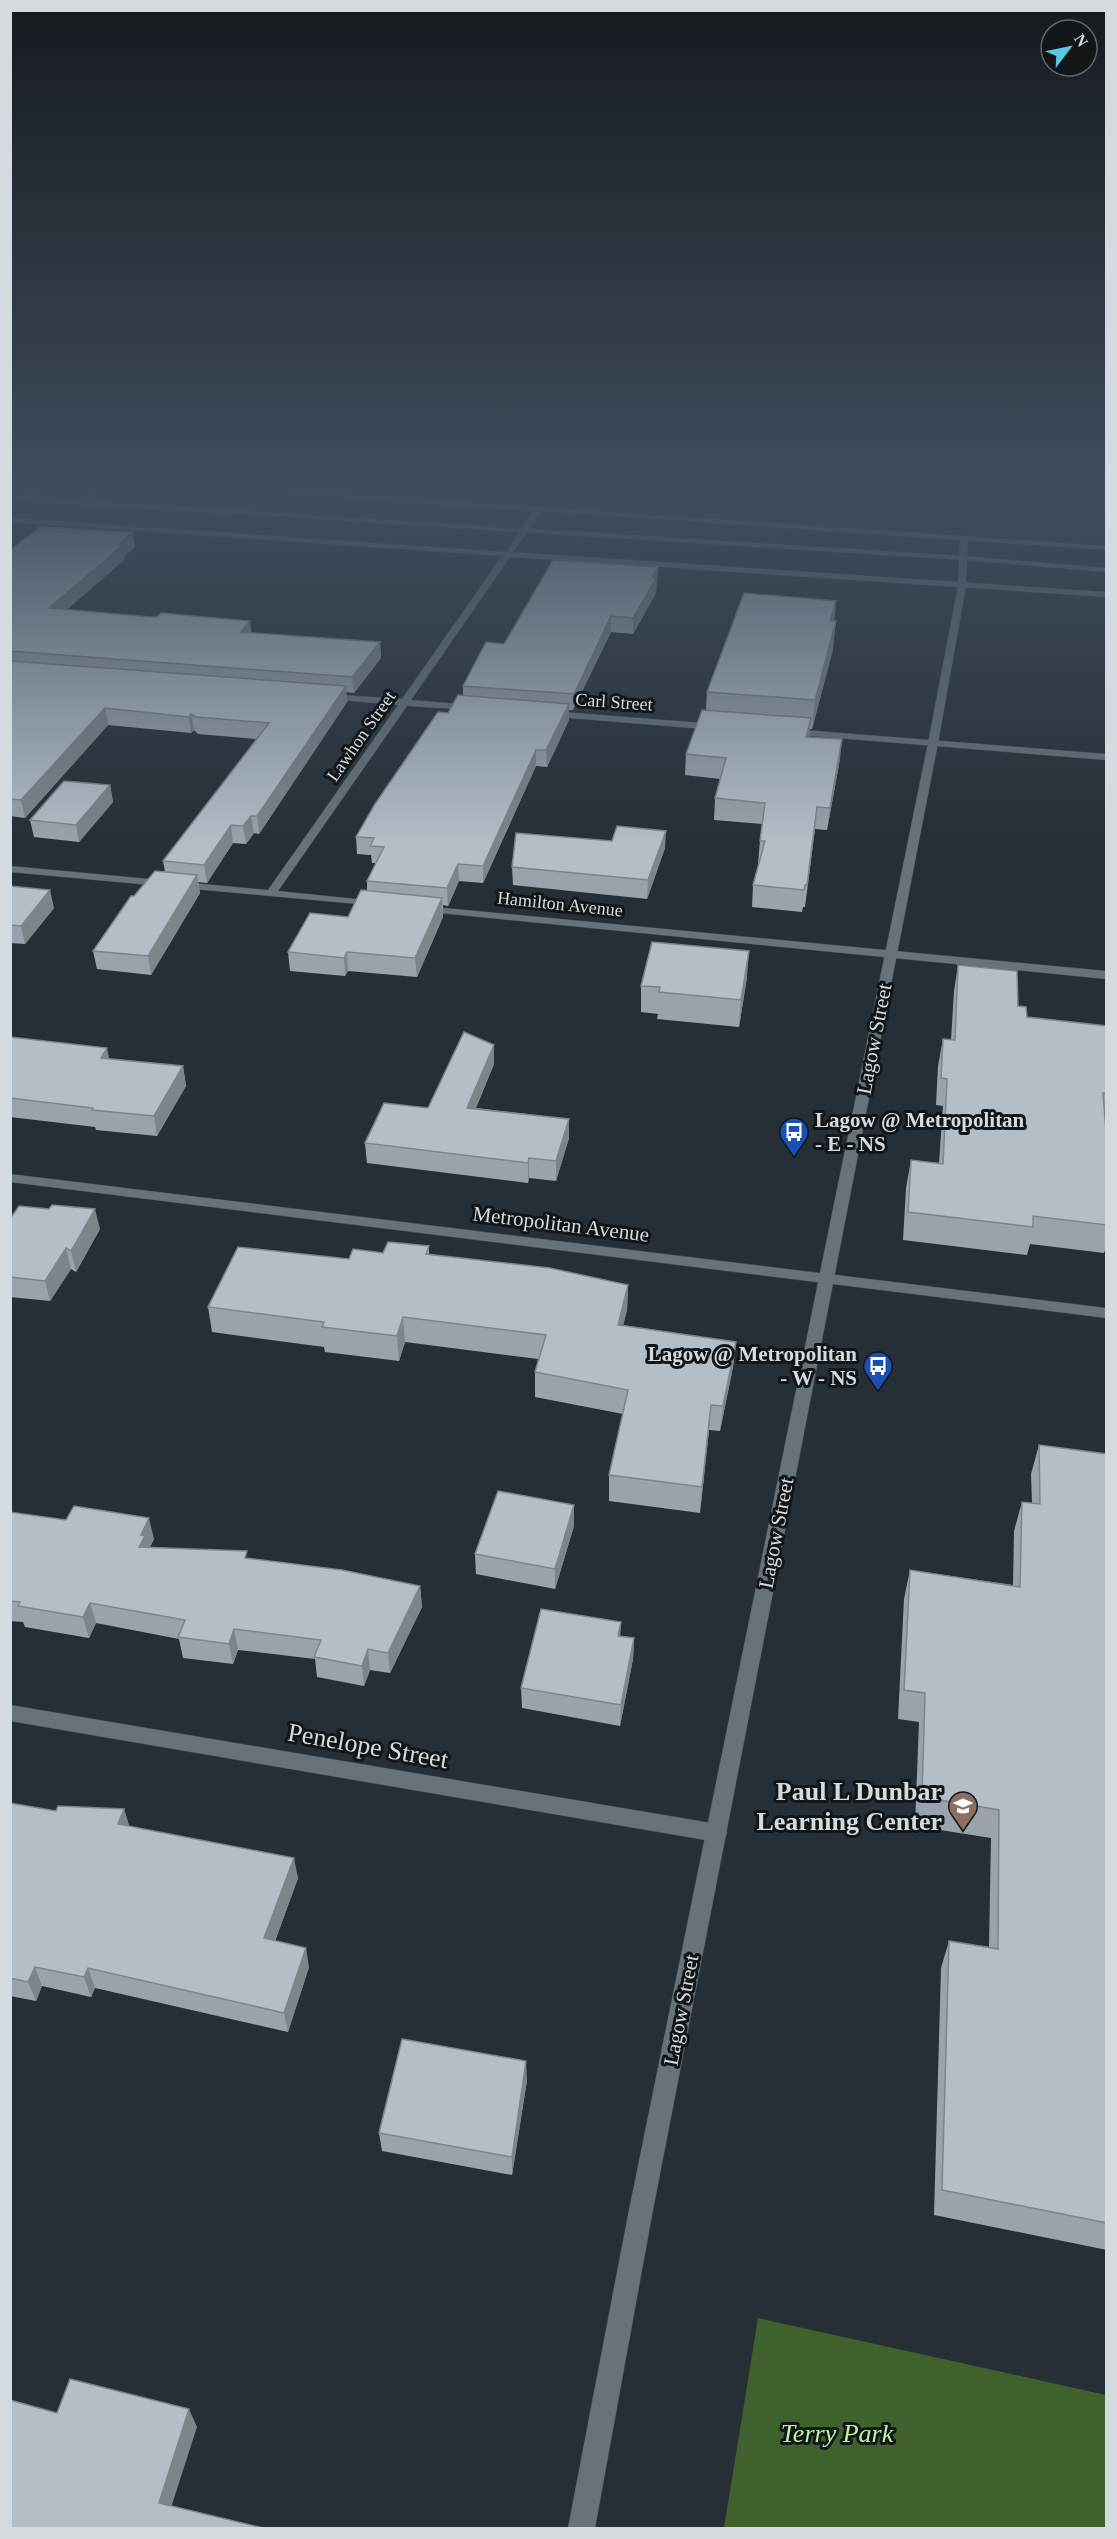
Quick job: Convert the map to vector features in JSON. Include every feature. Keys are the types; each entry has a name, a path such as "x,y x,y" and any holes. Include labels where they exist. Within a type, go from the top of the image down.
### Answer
{"street":[{"name":"Lawhon Street","path":"271,894 470,608"},
{"name":"Lagow Street","path":"581,2529 642,2204 958,608"},
{"path":"321,696 486,709"},
{"name":"Carl Street","path":"533,712 721,727"},
{"path":"780,731 1107,757"},
{"path":"10,869 389,905"},
{"name":"Hamilton Avenue","path":"412,908 1107,975"},
{"name":"Metropolitan Avenue","path":"10,1178 1107,1313"},
{"name":"Penelope Street","path":"10,1713 717,1833"}],"green space":[{"name":"Terry Park","path":"758,2318 1106,2395 1106,2528 724,2528"}],"building":[{"path":"10,608 55,608 151,617 157,617 161,613 250,621 241,632 380,642 352,677 10,651"},
{"path":"525,608 638,608 633,618 611,616 574,694 463,686 486,642 504,644"},
{"path":"738,608 834,608 830,621 836,621 815,700 707,692"},
{"path":"10,661 346,686 257,816 251,816 243,826 231,825 204,865 163,861 269,723 196,717 191,714 189,717 105,708 21,800 10,799"},
{"path":"458,695 569,704 546,750 536,750 483,866 458,864 447,888 367,881 384,847 370,846 374,838 356,837 375,804 438,712 448,713"},
{"path":"702,710 811,718 806,737 842,739 830,808 817,807 807,885 804,890 753,885 765,841 760,841 765,803 715,798 726,758 686,754"},
{"path":"64,781 110,785 76,825 30,820"},
{"path":"617,826 666,831 648,880 512,867 516,833 612,841"},
{"path":"155,871 197,875 148,956 93,951 131,896 134,896"},
{"path":"10,886 50,890 21,926 10,925"},
{"path":"361,890 442,898 415,958 347,952 344,958 288,952 310,913 348,917"},
{"path":"652,942 749,951 741,1000 659,992 660,987 641,986"},
{"path":"958,965 1017,971 1018,1006 1026,1007 1027,1017 1107,1026 1107,1094 1103,1093 1107,1144 1107,1225 1033,1216 1033,1227 908,1212 911,1160 943,1164 947,1079 941,1078 943,1039 955,1040"},
{"path":"464,1032 494,1045 467,1108 569,1119 556,1161 529,1158 528,1163 365,1143 384,1103 428,1108"},
{"path":"10,1037 107,1048 101,1058 183,1066 154,1116 10,1098"},
{"path":"52,1205 95,1209 71,1251 66,1248 45,1281 10,1277 10,1219 19,1206 49,1209"},
{"path":"388,1242 429,1246 426,1254 550,1268 628,1285 618,1325 736,1342 723,1406 711,1405 702,1487 609,1475 628,1390 535,1372 546,1335 403,1317 397,1336 322,1327 324,1322 208,1307 238,1247 349,1259 353,1249 383,1253"},
{"path":"1039,1445 1107,1454 1107,2223 942,2190 949,1941 998,1949 999,1810 922,1797 925,1693 904,1690 910,1570 1020,1587 1022,1502 1040,1504"},
{"path":"498,1491 574,1505 555,1569 475,1554"},
{"path":"74,1506 149,1518 141,1535 145,1536 139,1547 247,1551 245,1558 342,1570 420,1586 388,1653 368,1649 362,1666 314,1657 321,1640 234,1629 229,1644 178,1637 185,1620 90,1603 83,1617 18,1606 20,1602 10,1601 10,1512 66,1520"},
{"path":"541,1609 621,1622 618,1636 634,1638 621,1705 521,1688"},
{"path":"10,1803 56,1811 58,1806 124,1809 118,1824 294,1858 264,1938 306,1948 284,2013 88,1968 84,1977 35,1967 28,1982 10,1978"},
{"path":"402,2039 526,2061 512,2157 379,2133"},
{"path":"70,2379 189,2409 159,2503 267,2529 10,2529 10,2400 57,2413"}],"place":[{"name":"Lagow @ Metropolitan - E - NS","path":"794,1158"},
{"name":"Lagow @ Metropolitan - W - NS","path":"878,1392"},
{"name":"Paul L Dunbar Learning Center","path":"963,1832"}]}
